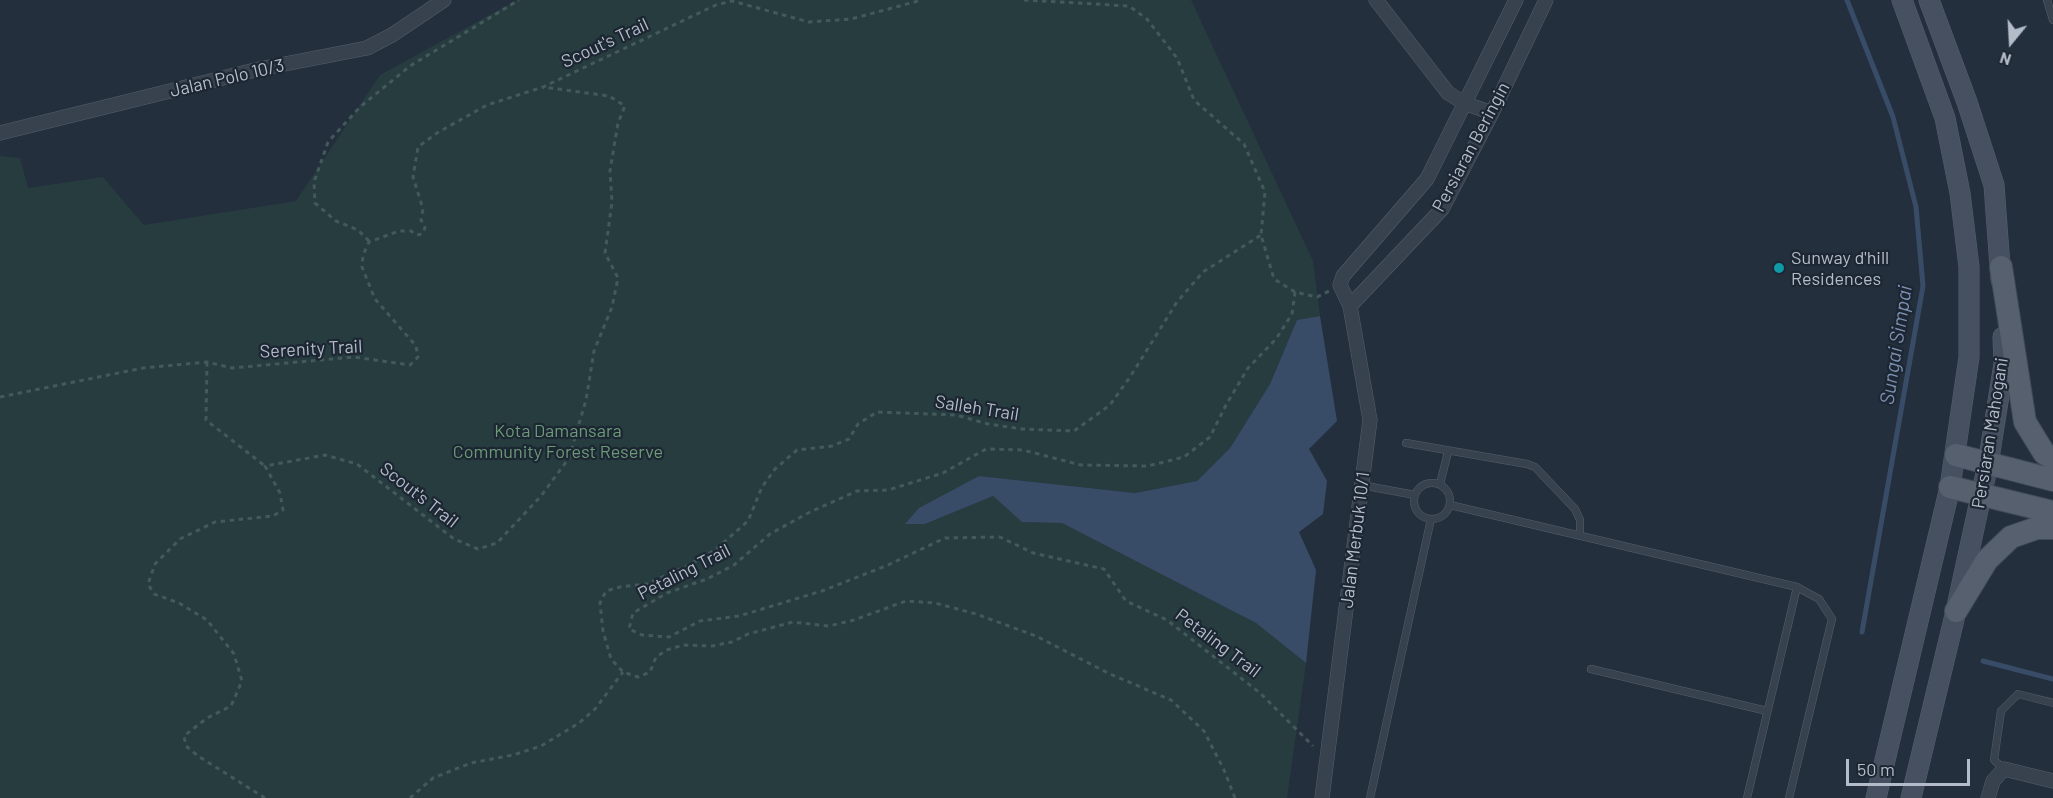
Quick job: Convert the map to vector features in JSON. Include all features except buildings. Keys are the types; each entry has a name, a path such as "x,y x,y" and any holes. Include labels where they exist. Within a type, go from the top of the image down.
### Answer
{"main road":[{"name":"Persiaran Mahogani","path":"1876,798 1950,487 1969,357 1969,267 1960,193 1945,118 1902,0"},
{"name":"Persiaran Mahogani","path":"1911,798 1956,611 1988,464 2004,364 2001,267 1994,185 1967,102 1929,0"},
{"path":"2001,267 2025,422 2044,453 2053,459"},
{"path":"1956,455 2053,480"},
{"path":"1950,487 2053,512"},
{"path":"1956,611 1987,560 2011,537 2037,528 2053,528"}],"street":[{"name":"Jalan Polo 10/3","path":"0,134 258,69 367,48 392,35 444,0"},
{"path":"1376,0 1448,93 1464,103 1492,113"},
{"name":"Persiaran Beringin","path":"1340,285 1343,276 1427,179 1516,0"},
{"name":"Persiaran Beringin","path":"1350,306 1442,209 1492,113 1546,0"},
{"name":"Jalan Merbuk 10/1","path":"1322,798 1370,420 1350,306 1340,285"},
{"path":"1988,798 1992,781 2004,769 2053,781"}],"lane":[{"path":"2047,0 2053,20"},
{"path":"1406,443 1535,467 1575,509 1580,520 1580,536"},
{"path":"1440,484 1448,452"},
{"path":"1427,483 1440,484 1449,493 1450,505 1443,515 1431,519 1421,515 1418,511 1415,506 1415,495 1427,483"},
{"path":"1361,485 1415,495"},
{"path":"1450,505 1797,587 1819,599 1832,619 1789,798"},
{"path":"1370,798 1431,519"},
{"path":"1747,798 1797,587"},
{"path":"1591,669 1767,711"},
{"path":"2004,769 1994,760 2001,711 2018,694 2053,703"}],"path":[{"path":"519,0 410,66 360,107 328,142 315,182 315,204 336,221 358,230 369,242 399,231 422,234 425,228 421,220 423,209 413,177 418,147 437,133 487,105 543,87"},
{"name":"Scout's Trail","path":"543,87 716,5 732,0 809,22 851,20 922,0"},
{"path":"1024,0 1129,6 1147,19 1177,58 1194,100 1244,144 1265,192 1261,235 1274,279 1295,292 1317,297 1340,285"},
{"name":"Scout's Trail","path":"265,466 325,455 357,464 454,539 478,549 497,543 541,496 569,458 586,400 594,351 612,307 618,278 605,253 612,202 610,171 618,123 625,106 609,96 543,87"},
{"name":"Salleh Trail","path":"623,672 611,658 603,631 600,603 606,591 647,584 715,550 748,521 762,487 775,469 797,450 832,446 849,439 858,424 877,412 956,415 988,424 1022,429 1074,431 1110,405 1177,302 1203,272 1261,235"},
{"name":"Serenity Trail","path":"0,397 144,368 207,362 232,368 354,357 410,365 418,357 416,346 375,299 362,267 363,255 369,242"},
{"name":"Petaling Trail","path":"1295,292 1292,314 1276,339 1248,368 1210,437 1184,457 1148,466 1081,465 1023,450 986,449 943,473 888,490 857,491 808,513 770,534 734,566 707,579 667,592 633,613 629,629 642,635 669,636 700,621 739,615 822,591 888,565 945,538 1000,537 1033,553 1104,569 1126,601 1167,620 1260,693 1327,760"},
{"path":"207,362 206,420 265,466 280,493 283,510 273,516 215,522 180,539 155,564 148,584 154,594 178,603 207,620 234,654 242,681 231,706 207,718 184,736 186,746 198,756 266,798"},
{"path":"410,798 433,778 471,763 513,755 541,746 579,723 595,709 623,672 638,677 650,672 656,657 667,650 683,645 712,646 732,642 748,634 793,622 829,626 854,620 906,601 935,603 976,614 1036,636 1110,674 1171,700 1204,731 1235,798"}],"green space":[{"name":"Kota Damansara Community Forest Reserve","path":"517,0 1191,0 1313,261 1320,316 1297,320 1270,384 1230,448 1197,481 1135,493 980,476 925,524 993,496 1022,522 1062,523 1256,623 1306,663 1287,798 0,798 0,156 20,158 28,188 103,177 144,225 296,201 380,75"}],"water":[{"path":"1320,316 1337,421 1309,449 1327,481 1323,514 1299,532 1316,570 1306,663 1256,623 1062,523 1022,522 993,496 925,524 905,524 919,508 979,476 1135,493 1197,481 1230,448 1270,384 1297,320"}],"waterway":[{"name":"Sungai Simpai","path":"1847,0 1893,117 1916,207 1923,286 1862,632"},
{"name":"Sungai Simpai","path":"1983,661 2053,679"}],"place":[{"name":"Sunway d'hill Residences","path":"1779,268"}]}
